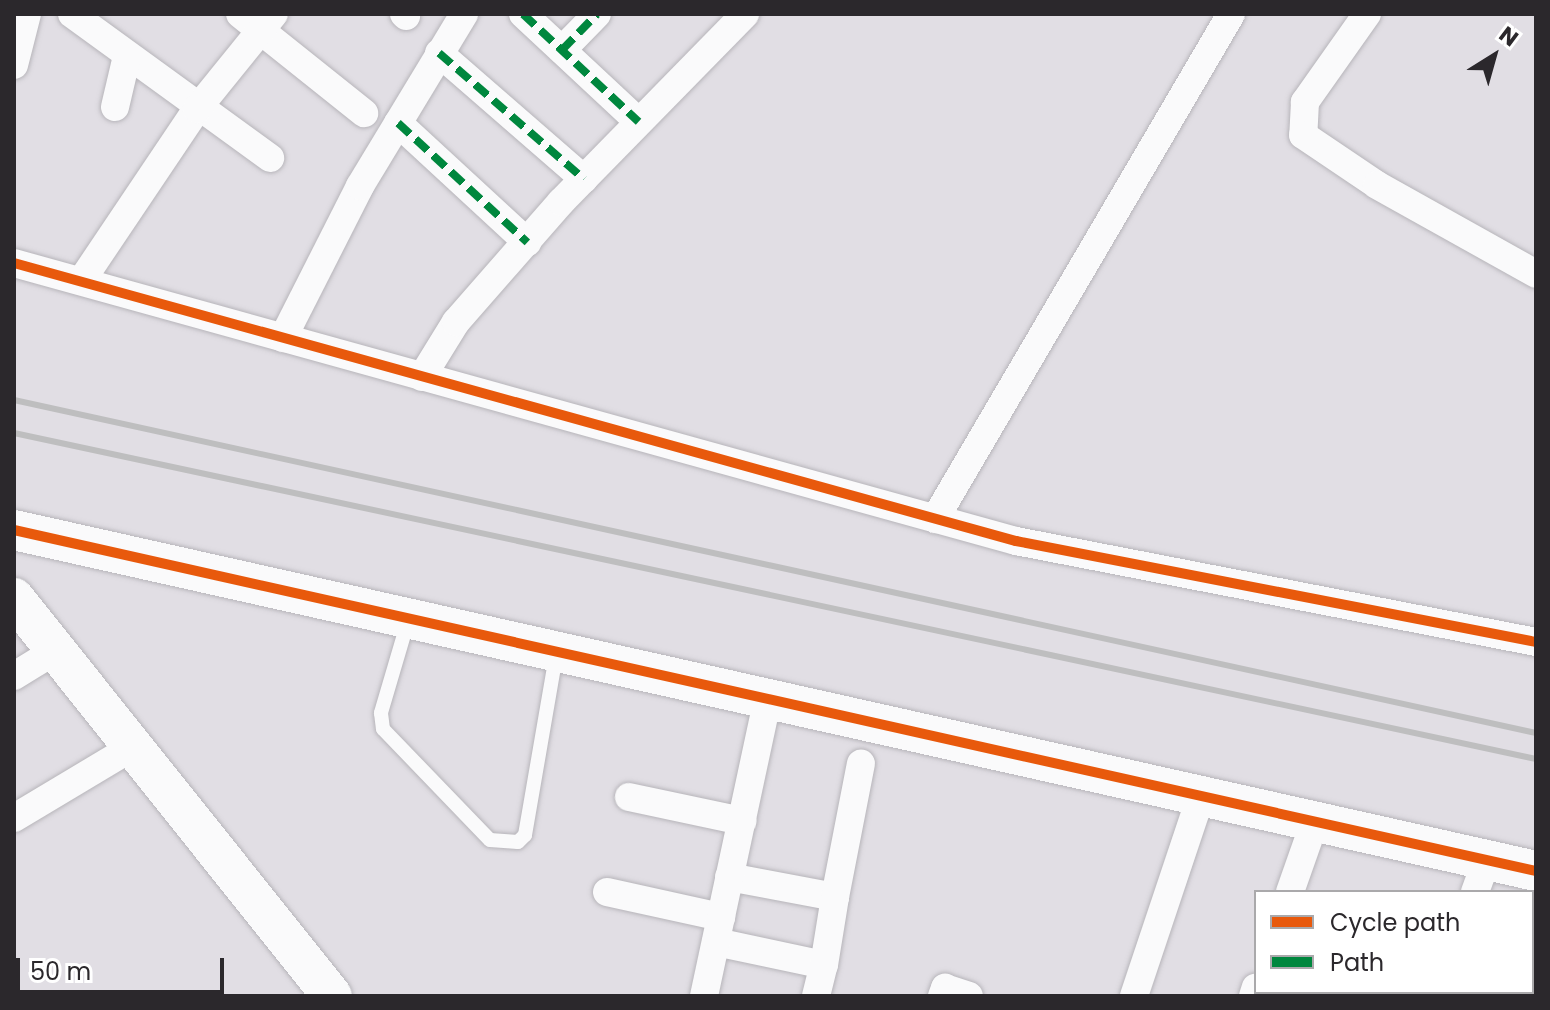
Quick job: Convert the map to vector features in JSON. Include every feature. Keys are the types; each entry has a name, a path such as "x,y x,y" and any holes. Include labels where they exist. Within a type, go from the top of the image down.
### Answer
{"street":[{"path":"14,65 27,14"},
{"path":"72,14 197,109 270,158"},
{"path":"283,338 398,123 464,14"},
{"path":"523,14 639,122"},
{"path":"562,50 597,14"},
{"path":"422,377 456,322 527,242 745,14"},
{"path":"935,519 1231,14"},
{"path":"1367,14 1305,102 1303,135 1377,185 1536,274"},
{"path":"82,280 259,20 364,113"},
{"path":"439,53 584,179"},
{"path":"115,107 127,56"},
{"path":"398,123 527,242"},
{"path":"14,263 1016,541 1536,642"},
{"path":"14,530 1316,818 1481,876 1536,871"},
{"path":"14,598 53,652 332,996"},
{"path":"14,676 53,652"},
{"path":"704,996 768,697"},
{"path":"14,818 131,748"},
{"path":"816,996 861,763"},
{"path":"1134,996 1202,793"},
{"path":"629,797 742,821"},
{"path":"1291,890 1316,818"},
{"path":"729,877 835,897"},
{"path":"607,892 824,965"},
{"path":"942,996 945,988 969,996"}],"lane":[{"path":"409,617 381,713 383,729 490,840 518,842 525,835 557,650"}],"railway":[{"path":"14,400 1536,733"},
{"path":"14,433 1536,759"}],"marked path":[{"path":"523,14 639,122"},
{"path":"562,50 597,14"},
{"path":"439,53 584,179"},
{"path":"398,123 527,242"}],"cycle path":[{"path":"14,263 1016,541 1536,642"},
{"path":"14,530 1536,871"}]}
